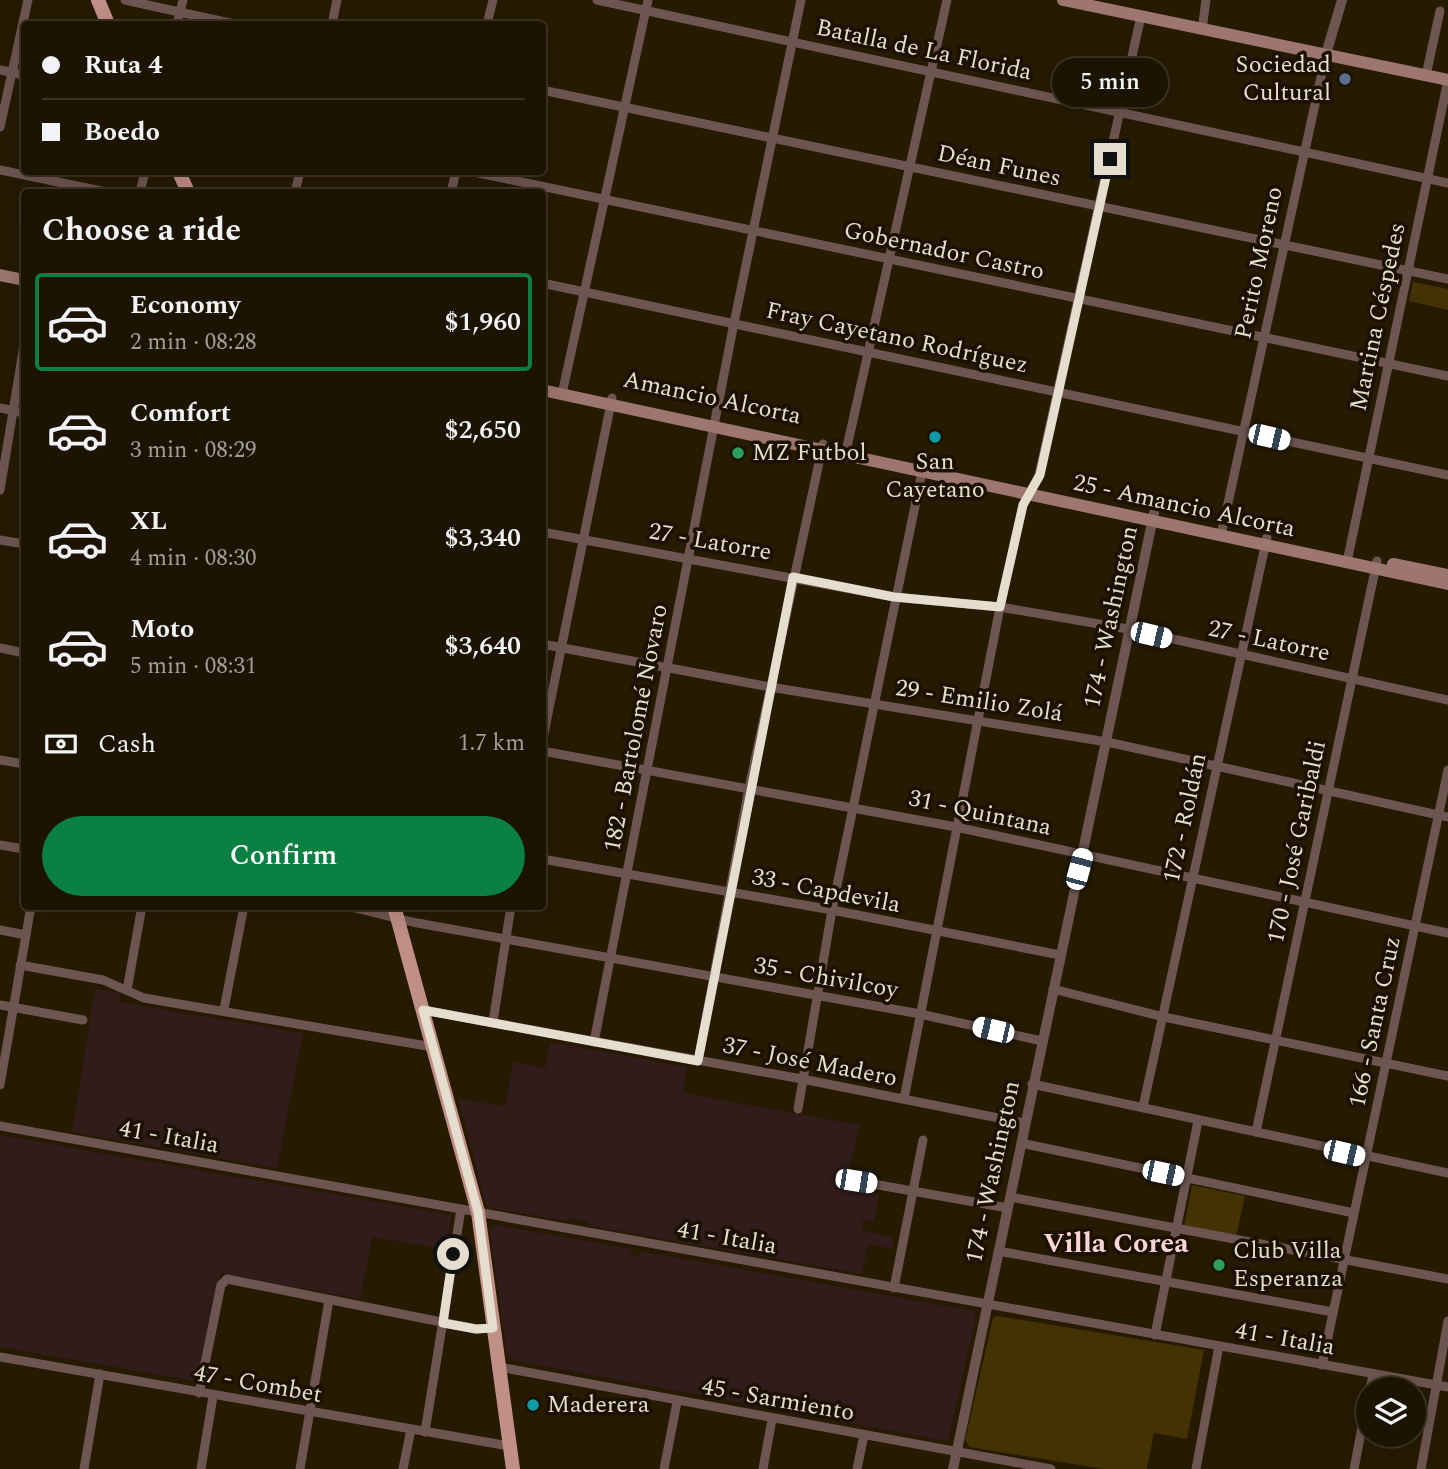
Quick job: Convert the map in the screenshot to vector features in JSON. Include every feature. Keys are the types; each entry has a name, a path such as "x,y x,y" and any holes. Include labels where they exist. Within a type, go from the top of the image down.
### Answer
{"main road":[{"path":"98,0 107,21"},
{"path":"106,0 115,21"},
{"path":"1062,0 1448,80"},
{"path":"0,267 21,271"},
{"path":"0,275 21,279"},
{"path":"546,385 562,391"},
{"path":"546,390 611,401 822,447"},
{"name":"Amancio Alcorta","path":"822,447 1266,541"},
{"name":"25 - Amancio Alcorta","path":"1266,541 1377,565 1448,584"},
{"path":"1377,565 1448,575"},
{"path":"396,912 478,1212 513,1469"}],"street":[{"path":"23,21 28,0"},
{"path":"125,0 220,21"},
{"path":"178,21 183,0"},
{"path":"333,21 337,0"},
{"path":"488,21 493,0"},
{"name":"Batalla de La Florida","path":"597,0 1448,183"},
{"path":"562,391 586,292 648,0"},
{"name":"182 - Bartolomé Novaro","path":"594,1042 734,323 801,0"},
{"path":"845,452 947,0"},
{"path":"1202,30 1206,0"},
{"name":"Perito Moreno","path":"1222,532 1325,54 1342,0"},
{"path":"1426,75 1440,11"},
{"path":"904,1099 1000,607 1030,492 1040,475 1141,16"},
{"path":"0,127 21,32"},
{"path":"0,70 21,74"},
{"name":"Martina Céspedes","path":"1347,558 1448,80"},
{"name":"Déan Funes","path":"546,91 1448,279"},
{"path":"0,170 21,174"},
{"path":"24,175 92,189"},
{"name":"Gobernador Castro","path":"489,175 1448,376"},
{"name":"Fray Cayetano Rodríguez","path":"546,283 1448,475"},
{"path":"0,490 21,363"},
{"path":"546,722 611,401"},
{"path":"0,408 21,411"},
{"path":"698,1061 749,788 822,447"},
{"path":"798,1109 832,910 922,469"},
{"name":"174 - Washington","path":"953,1469 1153,517"},
{"name":"27 - Latorre","path":"546,533 894,597 1000,607 1128,629 1448,700"},
{"path":"0,540 21,544"},
{"name":"172 - Roldán","path":"1143,1107 1266,541"},
{"name":"170 - José Garibaldi","path":"1256,1132 1326,791 1377,565"},
{"name":"29 - Emilio Zolá","path":"546,646 770,687 1107,742 1215,768 1443,816"},
{"path":"0,648 21,652"},
{"name":"31 - Quintana","path":"546,752 956,827 1448,933"},
{"path":"0,760 21,764"},
{"name":"166 - Santa Cruz","path":"1322,1365 1415,926 1443,816 1448,770"},
{"path":"0,845 21,848"},
{"name":"33 - Capdevila","path":"546,860 832,910 1060,955"},
{"path":"0,1085 30,910"},
{"path":"127,990 141,910"},
{"path":"224,1009 243,910"},
{"path":"493,1022 510,910"},
{"name":"35 - Chivilcoy","path":"396,912 610,959 920,1014 1042,1041"},
{"path":"0,930 26,934"},
{"path":"20,965 103,980 144,998 224,1009 433,1047"},
{"path":"1053,989 1164,1017 1448,1076"},
{"path":"0,1005 83,1020"},
{"name":"37 - José Madero","path":"423,1010 802,1079 1024,1123"},
{"path":"1032,1084 1366,1158 1448,1173"},
{"path":"1155,1335 1198,1121"},
{"name":"41 - Italia","path":"0,1126 1448,1387"},
{"path":"894,1287 923,1140"},
{"path":"1021,1143 1354,1213"},
{"path":"856,1181 1176,1229 1448,1279"},
{"path":"425,1432 461,1209"},
{"path":"998,1251 1333,1312"},
{"path":"199,1393 223,1280 476,1329 493,1328"},
{"path":"300,1469 329,1300"},
{"path":"1420,1469 1448,1321"},
{"path":"1196,1469 1219,1346"},
{"name":"47 - Combet","path":"0,1357 509,1446"},
{"name":"45 - Sarmiento","path":"499,1367 1048,1469"},
{"path":"84,1469 100,1374"},
{"path":"201,1469 213,1396"},
{"path":"664,1469 677,1402"},
{"path":"763,1469 772,1419"},
{"path":"403,1469 411,1429"},
{"path":"857,1469 864,1435"},
{"path":"1354,1469 1358,1447"}],"shaded area":[{"path":"1413,282 1448,289 1448,310 1409,301"},
{"path":"95,988 120,993 119,1002 303,1033 277,1168 72,1132"},
{"path":"550,1042 687,1067 683,1093 859,1125 846,1187 879,1194 874,1222 863,1220 861,1230 894,1238 892,1249 868,1244 862,1274 590,1226 586,1221 572,1218 566,1221 490,1208 486,1204 458,1098 505,1107 513,1062 545,1068"},
{"path":"0,1135 451,1215 447,1249 372,1237 360,1299 221,1273 199,1378 195,1381 0,1347"},
{"path":"1192,1185 1245,1196 1236,1237 1184,1226"},
{"path":"496,1225 632,1249 631,1255 639,1257 640,1251 974,1311 976,1315 949,1438 945,1441 512,1360 507,1356 490,1230"},
{"path":"997,1316 1204,1350 1187,1439 1154,1433 1147,1469 1104,1469 970,1447 965,1440 993,1318"}],"place":[{"name":"Sociedad Cultural","path":"1345,79"},
{"name":"San Cayetano","path":"935,437"},
{"name":"MZ Futbol","path":"738,453"},
{"name":"Club Villa Esperanza","path":"1219,1265"},
{"name":"Maderera","path":"533,1405"}],"district":[{"name":"Villa Corea","path":"1116,1243"}],"route":[{"path":"453,1254 443,1323 476,1329 493,1328 478,1212 423,1010 698,1061 749,788 793,577 894,597 1000,607 1023,505 1040,475 1110,159"}]}
